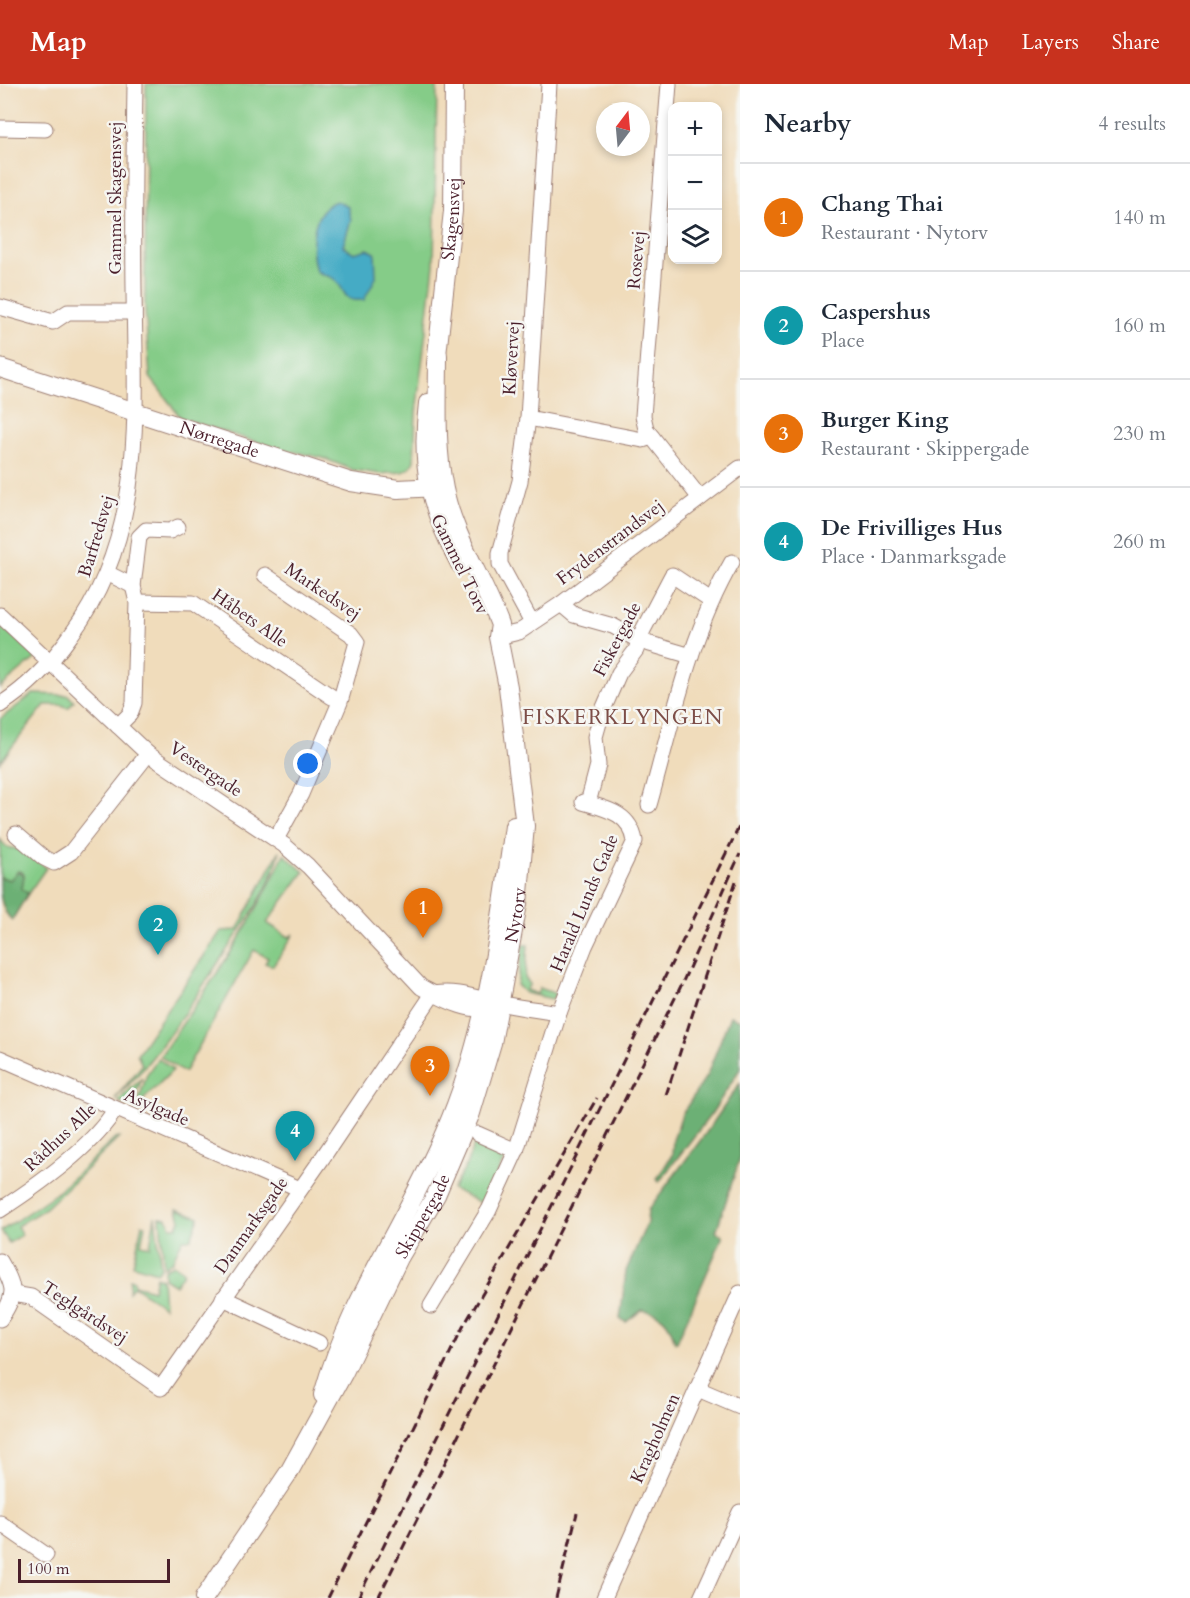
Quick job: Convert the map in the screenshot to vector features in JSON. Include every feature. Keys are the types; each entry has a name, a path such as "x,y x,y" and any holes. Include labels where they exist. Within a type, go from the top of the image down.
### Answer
{"main road":[{"name":"Skagensvej","path":"436,488 438,355 453,211 454,84"},
{"name":"Nørregade","path":"0,368 351,482 378,488 436,488"},
{"name":"Gammel Torv","path":"436,488 433,508 489,624 498,637 510,697 521,792 520,825"},
{"name":"Nytorv","path":"491,1004 518,904 520,825"},
{"name":"Skippergade","path":"204,1598 274,1498 317,1416 343,1374 390,1275 451,1165 471,1113 491,1004"}],"street":[{"name":"Gammel Skagensvej","path":"134,412 135,84"},
{"name":"Kløvervej","path":"532,623 500,564 500,553 520,481 528,418 549,84"},
{"name":"Rosevej","path":"652,437 646,429 643,416 669,84"},
{"path":"0,128 45,129"},
{"path":"0,307 52,322 68,312 134,312"},
{"name":"Barfredsvej","path":"0,705 50,662 92,604 107,573 128,506 134,412"},
{"path":"528,418 643,440 652,437 700,498"},
{"name":"Frydenstrandsvej","path":"498,637 519,632 561,604 740,468"},
{"path":"118,726 130,714 134,703 137,602 133,586 141,533 146,530 170,531 178,527"},
{"path":"648,805 691,656 711,600 732,562"},
{"path":"107,573 133,586"},
{"name":"Fiskergade","path":"586,803 598,765 595,737 602,712 619,673 640,641 643,630 672,575 711,600"},
{"name":"Markedsvej","path":"265,576 351,634 357,642 340,702 301,794 276,839"},
{"name":"Håbets Alle","path":"137,602 193,603 332,697"},
{"path":"561,604 574,615 613,626 640,641 691,656"},
{"name":"Vestergade","path":"0,615 148,754 276,839 308,866 389,955 421,987 434,994"},
{"path":"16,834 44,858 54,863 61,860 71,852 148,754"},
{"name":"Harald Lunds Gade","path":"431,1306 489,1210 516,1151 559,1013 585,946 635,841 626,818 586,803"},
{"path":"434,994 450,991 491,1004 559,1013"},
{"name":"Danmarksgade","path":"161,1388 434,994"},
{"name":"Asylgade","path":"0,1058 300,1189"},
{"name":"Rådhus Alle","path":"0,1210 56,1170 107,1123 115,1110"},
{"path":"478,1134 516,1151"},
{"name":"Teglgårdsvej","path":"0,1262 10,1277 13,1293 31,1297 161,1388"},
{"path":"0,1319 13,1293"},
{"name":"Kragholmen","path":"604,1598 740,1293"},
{"path":"224,1298 319,1343"},
{"path":"698,1389 740,1407"},
{"path":"701,1598 740,1512"},
{"path":"0,1523 46,1555"}],"green space":[{"path":"146,84 437,84 434,265 416,413 414,461 410,468 402,472 380,474 353,470 323,458 272,447 181,418 150,377 145,309"},
{"path":"0,625 37,657 0,688"},
{"path":"33,694 68,695 74,701 68,708 62,705 45,705 0,762 0,719"},
{"path":"0,839 6,847 28,851 46,868 28,894 22,889 24,875 22,872 18,871 10,880 0,877"},
{"path":"280,850 271,878 249,917 173,1030 114,1100 142,1065 137,1054 221,931 237,930"},
{"path":"284,854 304,872 267,923 289,937 294,934 273,966 265,963 268,958 254,950 185,1071 181,1071 160,1056 243,933"},
{"path":"18,871 24,875 22,889 28,894 12,920 3,906 0,877 10,880"},
{"path":"523,945 528,945 525,978 530,984 526,990 537,994 540,988 556,994 552,999 525,993 517,985"},
{"path":"730,1016 740,1020 740,1069 712,1113 659,1182 657,1179 672,1155 673,1140 682,1114 707,1075"},
{"path":"158,1058 173,1070 144,1099 139,1111 136,1109 147,1074"},
{"path":"142,1078 131,1107 118,1101"},
{"path":"740,1083 740,1158 716,1232 723,1236 677,1342 675,1342 668,1324 655,1313 642,1310 626,1322 620,1319 626,1271 647,1223 648,1210"},
{"path":"477,1137 507,1153 483,1204 452,1189 464,1170"},
{"path":"116,1138 119,1138 46,1208 17,1226 22,1235 9,1243 1,1231 55,1194"},
{"path":"177,1209 199,1217 191,1239 183,1239 172,1261 164,1267 160,1217 167,1218 171,1227 177,1227 180,1220"},
{"path":"155,1216 161,1268 157,1272 133,1265 142,1224 145,1225 141,1244 150,1246"},
{"path":"173,1264 184,1272 175,1285 164,1278 164,1270"},
{"path":"156,1276 162,1279 164,1307 134,1286 129,1292 130,1279 134,1280 134,1285 153,1290"}],"water":[{"path":"337,201 348,207 351,220 343,246 354,253 368,249 375,253 376,277 364,300 351,299 345,295 334,279 316,271 313,242 317,221 321,212 328,205"}],"railway":[{"path":"358,1598 740,825"},
{"path":"378,1598 680,988 740,854"},
{"path":"666,1095 737,878"},
{"path":"328,1598 463,1327 597,1098"},
{"path":"556,1598 577,1513"}],"place":[{"name":"Chang Thai","path":"423,938"},
{"name":"Caspershus","path":"158,955"},
{"name":"Burger King","path":"430,1096"},
{"name":"De Frivilliges Hus","path":"295,1161"}],"district":[{"name":"FISKERKLYNGEN","path":"623,717"}]}
